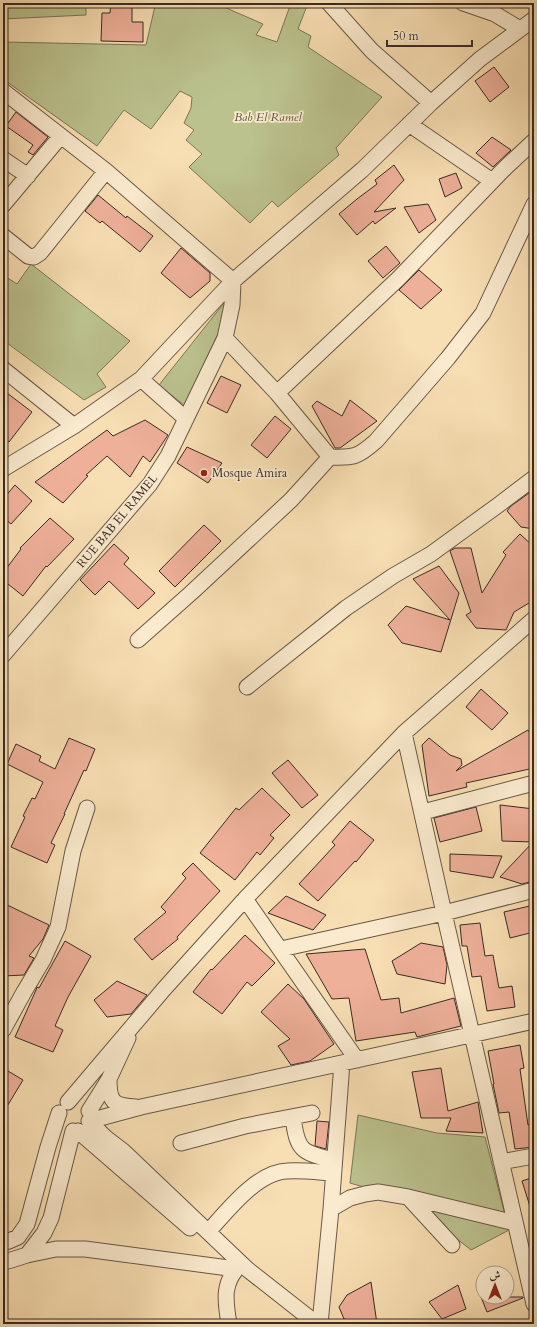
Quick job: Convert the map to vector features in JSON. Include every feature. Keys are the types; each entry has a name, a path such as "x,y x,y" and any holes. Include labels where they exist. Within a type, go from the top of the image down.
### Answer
{"street":[{"path":"329,3 372,51 431,103"},
{"path":"463,3 495,14 520,29"},
{"path":"3,469 74,426 141,379 233,281 362,170 431,103 480,59 534,19"},
{"path":"3,91 106,171 233,281"},
{"path":"409,124 492,181"},
{"path":"3,205 60,136"},
{"path":"277,393 398,279 492,181 534,141"},
{"path":"3,159 28,176"},
{"path":"3,236 28,256 34,257 40,253 106,171"},
{"path":"225,338 277,393 330,457 348,458 358,455 367,449 380,436 448,358 483,313 534,204"},
{"name":"RUE BAB EL RAMEL","path":"3,656 150,484 168,456 225,338 232,305 233,281"},
{"path":"3,369 74,426"},
{"path":"141,379 186,419"},
{"path":"138,640 291,500 330,457"},
{"path":"247,687 346,608 393,576 431,554 534,478"},
{"path":"3,1242 18,1237 27,1224 45,1154 63,1108 136,1021 246,899 404,732 534,619"},
{"path":"404,732 534,1304"},
{"path":"423,812 534,783"},
{"path":"3,1030 43,960 58,927 73,851 88,808"},
{"path":"281,949 444,913 534,890"},
{"path":"246,899 357,1060"},
{"path":"63,1108 61,1123 64,1127 141,1107 534,1020"},
{"path":"82,1123 109,1079 136,1021"},
{"path":"82,1123 123,1151 208,1232 238,1266 318,1324 331,1209 342,1063"},
{"path":"109,1079 109,1092 112,1100 122,1106 141,1107"},
{"path":"27,1255 44,1233 51,1218 82,1123 86,1106 78,1101 63,1108"},
{"path":"106,1138 105,1130 108,1124 141,1107"},
{"path":"181,1143 244,1126 312,1113"},
{"path":"293,1117 295,1136 300,1147 334,1167"},
{"path":"82,1123 113,1160 238,1266 300,1324"},
{"path":"501,1162 534,1156"},
{"path":"208,1232 235,1202 264,1177 285,1170 334,1167"},
{"path":"331,1209 350,1198 378,1192 408,1197 515,1223"},
{"path":"408,1197 452,1245"},
{"path":"3,1260 8,1261 27,1255 56,1249 85,1248 238,1266"},
{"path":"229,1324 226,1306 228,1282 238,1266"}],"green space":[{"path":"5,3 86,3 86,15 3,19 3,5"},
{"name":"Bab El Ramel","path":"144,3 226,3 224,7 263,24 256,35 277,42 291,3 308,3 298,29 311,36 308,47 382,97 336,148 339,155 278,207 272,201 250,223 189,167 202,154 186,140 194,130 184,123 191,108 192,97 180,91 151,129 124,110 97,146 3,79 3,42 146,45 155,6"},
{"path":"31,264 130,341 97,374 106,387 84,400 3,340 3,275 17,284"},
{"path":"224,303 230,307 185,406 159,385"},
{"path":"358,1115 437,1133 485,1137 509,1230 471,1250 408,1200 350,1183"}],"building":[{"path":"111,3 132,3 132,22 143,22 143,42 101,41 102,13 110,13"},
{"path":"494,67 509,87 490,102 475,81"},
{"path":"16,112 48,137 33,155 28,152 33,145 6,126"},
{"path":"492,137 511,150 493,167 476,153"},
{"path":"394,165 404,180 374,212 396,208 375,224 373,221 357,235 339,214 377,184 375,180"},
{"path":"456,173 462,188 445,197 439,179"},
{"path":"98,195 126,218 127,216 153,236 140,252 102,221 100,223 85,211"},
{"path":"428,204 436,220 419,233 404,207"},
{"path":"386,246 400,263 383,278 368,261"},
{"path":"181,248 210,273 210,281 190,298 161,273"},
{"path":"419,270 442,290 421,309 399,290"},
{"path":"221,376 241,385 227,413 207,403"},
{"path":"7,393 32,412 9,442 3,438 3,399"},
{"path":"350,400 377,421 340,448 335,448 312,406 317,401 342,416"},
{"path":"275,416 291,429 267,458 251,445"},
{"path":"145,420 168,435 150,462 143,456 130,477 107,456 86,475 88,476 63,503 35,482 107,430 113,436"},
{"name":"Mosque Amira","path":"187,447 222,463 208,483 177,463"},
{"path":"15,485 32,501 11,524 3,517 3,499"},
{"path":"529,493 534,496 534,529 521,527 507,511 511,506"},
{"path":"50,518 74,539 47,567 46,566 23,596 3,580 3,573 21,549 20,548"},
{"path":"204,525 221,541 175,587 159,571"},
{"path":"520,534 534,547 534,600 514,612 506,630 476,628 466,615 471,612 450,551 455,548 471,548 482,593 506,555 503,552"},
{"path":"114,544 129,558 124,564 155,593 138,609 109,581 95,595 80,580"},
{"path":"439,566 459,593 441,652 402,643 388,625 406,606 450,620 413,579"},
{"path":"481,689 508,713 492,730 466,707"},
{"path":"528,730 534,739 534,768 466,783 467,787 429,796 422,745 429,738 450,755 461,759 462,765 456,771"},
{"path":"69,738 95,749 51,843 55,845 47,863 11,847 25,817 23,816 32,798 35,799 43,782 7,764 16,744 41,756 39,761 55,769"},
{"path":"288,760 318,795 302,808 272,773"},
{"path":"262,788 290,815 270,835 274,838 260,855 257,852 235,880 200,853 236,808 239,810"},
{"path":"500,805 534,809 534,881 522,884 500,877 533,842 502,841"},
{"path":"476,807 482,831 440,842 434,818"},
{"path":"350,821 374,840 356,862 355,861 318,901 299,884 335,845 332,842"},
{"path":"450,854 502,856 493,878 450,871"},
{"path":"193,863 220,891 177,937 178,939 152,960 134,939 166,912 161,907 186,878 182,874"},
{"path":"286,896 326,915 313,930 268,913"},
{"path":"3,903 49,925 43,939 29,956 34,958 24,975 3,976"},
{"path":"534,905 534,932 510,938 504,912"},
{"path":"480,923 485,956 493,955 499,988 512,986 515,1007 487,1011 481,976 472,977 467,946 462,946 460,925"},
{"path":"245,935 275,963 252,986 247,982 222,1014 193,992 211,969 212,970"},
{"path":"65,941 91,956 68,997 55,1026 63,1030 53,1052 15,1037 37,987 39,988"},
{"path":"421,943 443,947 447,965 445,984 397,974 392,961"},
{"path":"365,949 381,1000 399,998 401,1013 454,998 461,1026 417,1037 415,1032 356,1041 349,998 332,999 306,954"},
{"path":"117,981 147,995 131,1014 107,1017 94,1000"},
{"path":"288,984 304,999 334,1044 310,1061 291,1065 278,1046 290,1039 261,1012"},
{"path":"520,1045 524,1068 520,1069 528,1125 534,1124 534,1147 515,1149 509,1112 499,1113 488,1051"},
{"path":"3,1068 23,1080 3,1113"},
{"path":"441,1068 448,1111 478,1102 483,1133 446,1131 451,1118 421,1118 412,1072"},
{"path":"317,1121 329,1122 326,1149 315,1146"},
{"path":"534,1177 534,1213 532,1213 522,1181"},
{"path":"371,1282 377,1324 344,1319 339,1307 347,1295"},
{"path":"458,1285 466,1309 442,1319 429,1302"},
{"path":"515,1297 523,1298 515,1301"},
{"path":"484,1305 505,1305 487,1312"}],"place":[{"name":"Mosque Amira","path":"204,473"}]}
